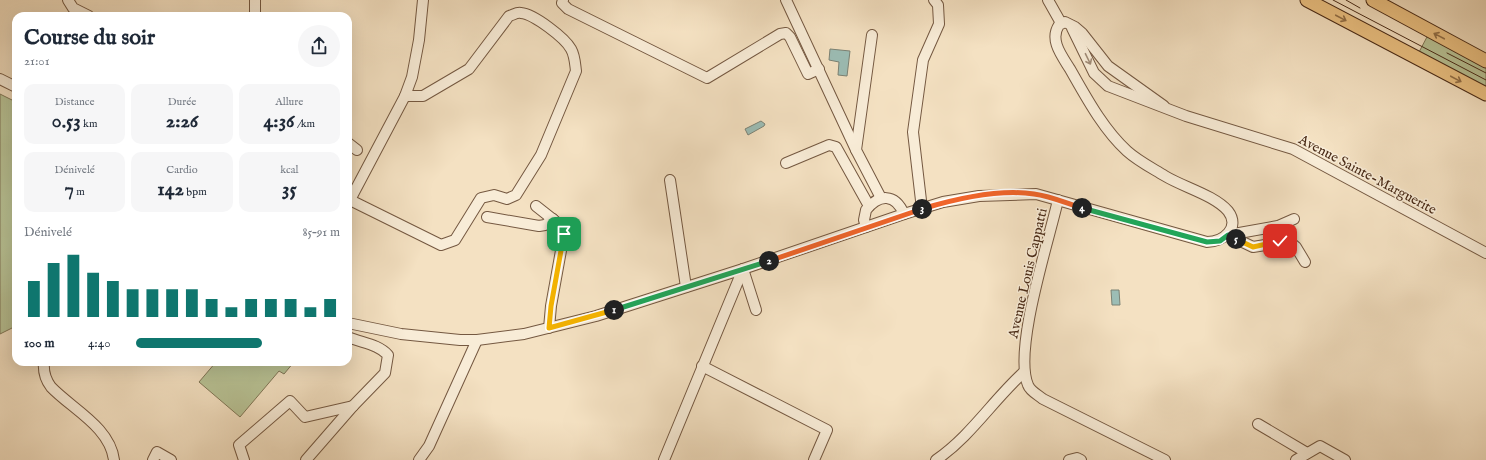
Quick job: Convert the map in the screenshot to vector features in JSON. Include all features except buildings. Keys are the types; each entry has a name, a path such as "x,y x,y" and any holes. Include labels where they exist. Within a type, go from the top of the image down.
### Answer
{"main road":[{"path":"1307,0 1486,94"},
{"path":"1373,0 1486,61"}],"street":[{"path":"68,0 72,8 80,12"},
{"path":"255,0 255,12"},
{"path":"352,194 405,96 416,60 423,13 423,0"},
{"path":"563,0 562,2 568,9 707,78 780,34 786,33 790,37 808,74 819,69"},
{"path":"786,0 856,150 881,198"},
{"path":"922,209 913,132 923,60 939,24 938,4 934,0"},
{"path":"1048,0 1066,24 1056,31 1055,40 1057,46 1085,95 1114,136 1127,150 1166,177 1222,206 1231,216 1232,222 1228,235"},
{"path":"352,201 441,245 455,240 481,198 494,195 507,199 516,195 541,155 576,71 572,50 564,40 529,15 519,12 509,16 469,69 423,96 405,96"},
{"name":"Avenue Sainte-Marguerite","path":"1066,24 1082,33 1102,60 1125,80 1164,106"},
{"name":"Avenue Sainte-Marguerite","path":"1066,24 1094,73 1108,86 1164,106 1186,116 1304,154 1486,253"},
{"path":"856,150 872,35"},
{"path":"0,79 12,85"},
{"path":"1119,91 1125,80"},
{"path":"786,163 829,145 836,147 860,193 869,206"},
{"path":"352,146 357,150"},
{"path":"670,180 686,287"},
{"path":"352,324 401,334 460,340 477,340 524,334 582,320 743,269 904,214 954,200 999,194 1036,194 1207,242 1220,241 1228,235 1278,226 1294,219"},
{"path":"866,227 864,215 869,206 881,198 887,197 896,202 904,214"},
{"name":"Avenue Louis Cappatti","path":"1058,200 1030,315 1023,360 1024,372 1028,387 1043,399 1166,460"},
{"path":"536,206 553,218 561,227 564,234 551,306 549,328"},
{"path":"487,217 539,226 545,225 553,218"},
{"path":"1228,235 1253,247 1280,241 1289,241 1296,247 1305,262"},
{"path":"743,269 756,310"},
{"path":"664,460 743,269"},
{"path":"306,460 353,406 385,373 388,355 381,348 352,339"},
{"path":"419,460 429,446 477,340"},
{"path":"43,366 46,379 51,387 102,433 109,442 114,460"},
{"path":"702,366 827,430 814,460"},
{"path":"936,460 953,448 990,410 1005,390 1024,372"},
{"path":"244,460 239,445 290,401 305,417 353,406"},
{"path":"1258,424 1307,453"},
{"path":"1296,460 1320,446 1346,460"},
{"path":"153,460 157,452 170,460"},
{"path":"1069,460 1077,458 1081,460"}],"green space":[{"path":"1428,35 1486,67 1486,88 1418,54"},
{"path":"0,94 12,100 12,328 0,334"},
{"path":"213,366 291,366 284,374 279,371 240,417 199,382"}],"water":[{"path":"830,49 850,51 847,76 838,75 839,62 829,60"},
{"path":"761,121 765,124 764,126 748,135 745,129"},
{"path":"1111,290 1119,290 1120,305 1112,305"}],"tram line":[{"path":"1333,0 1486,80"},
{"path":"1346,0 1360,8"},
{"path":"1447,53 1486,73"}],"route":[{"path":"564,234 551,306 549,328 582,320 743,269 943,202 979,196 999,194 1036,194 1088,210 1207,242 1220,241 1228,235 1253,247 1280,241"}]}
